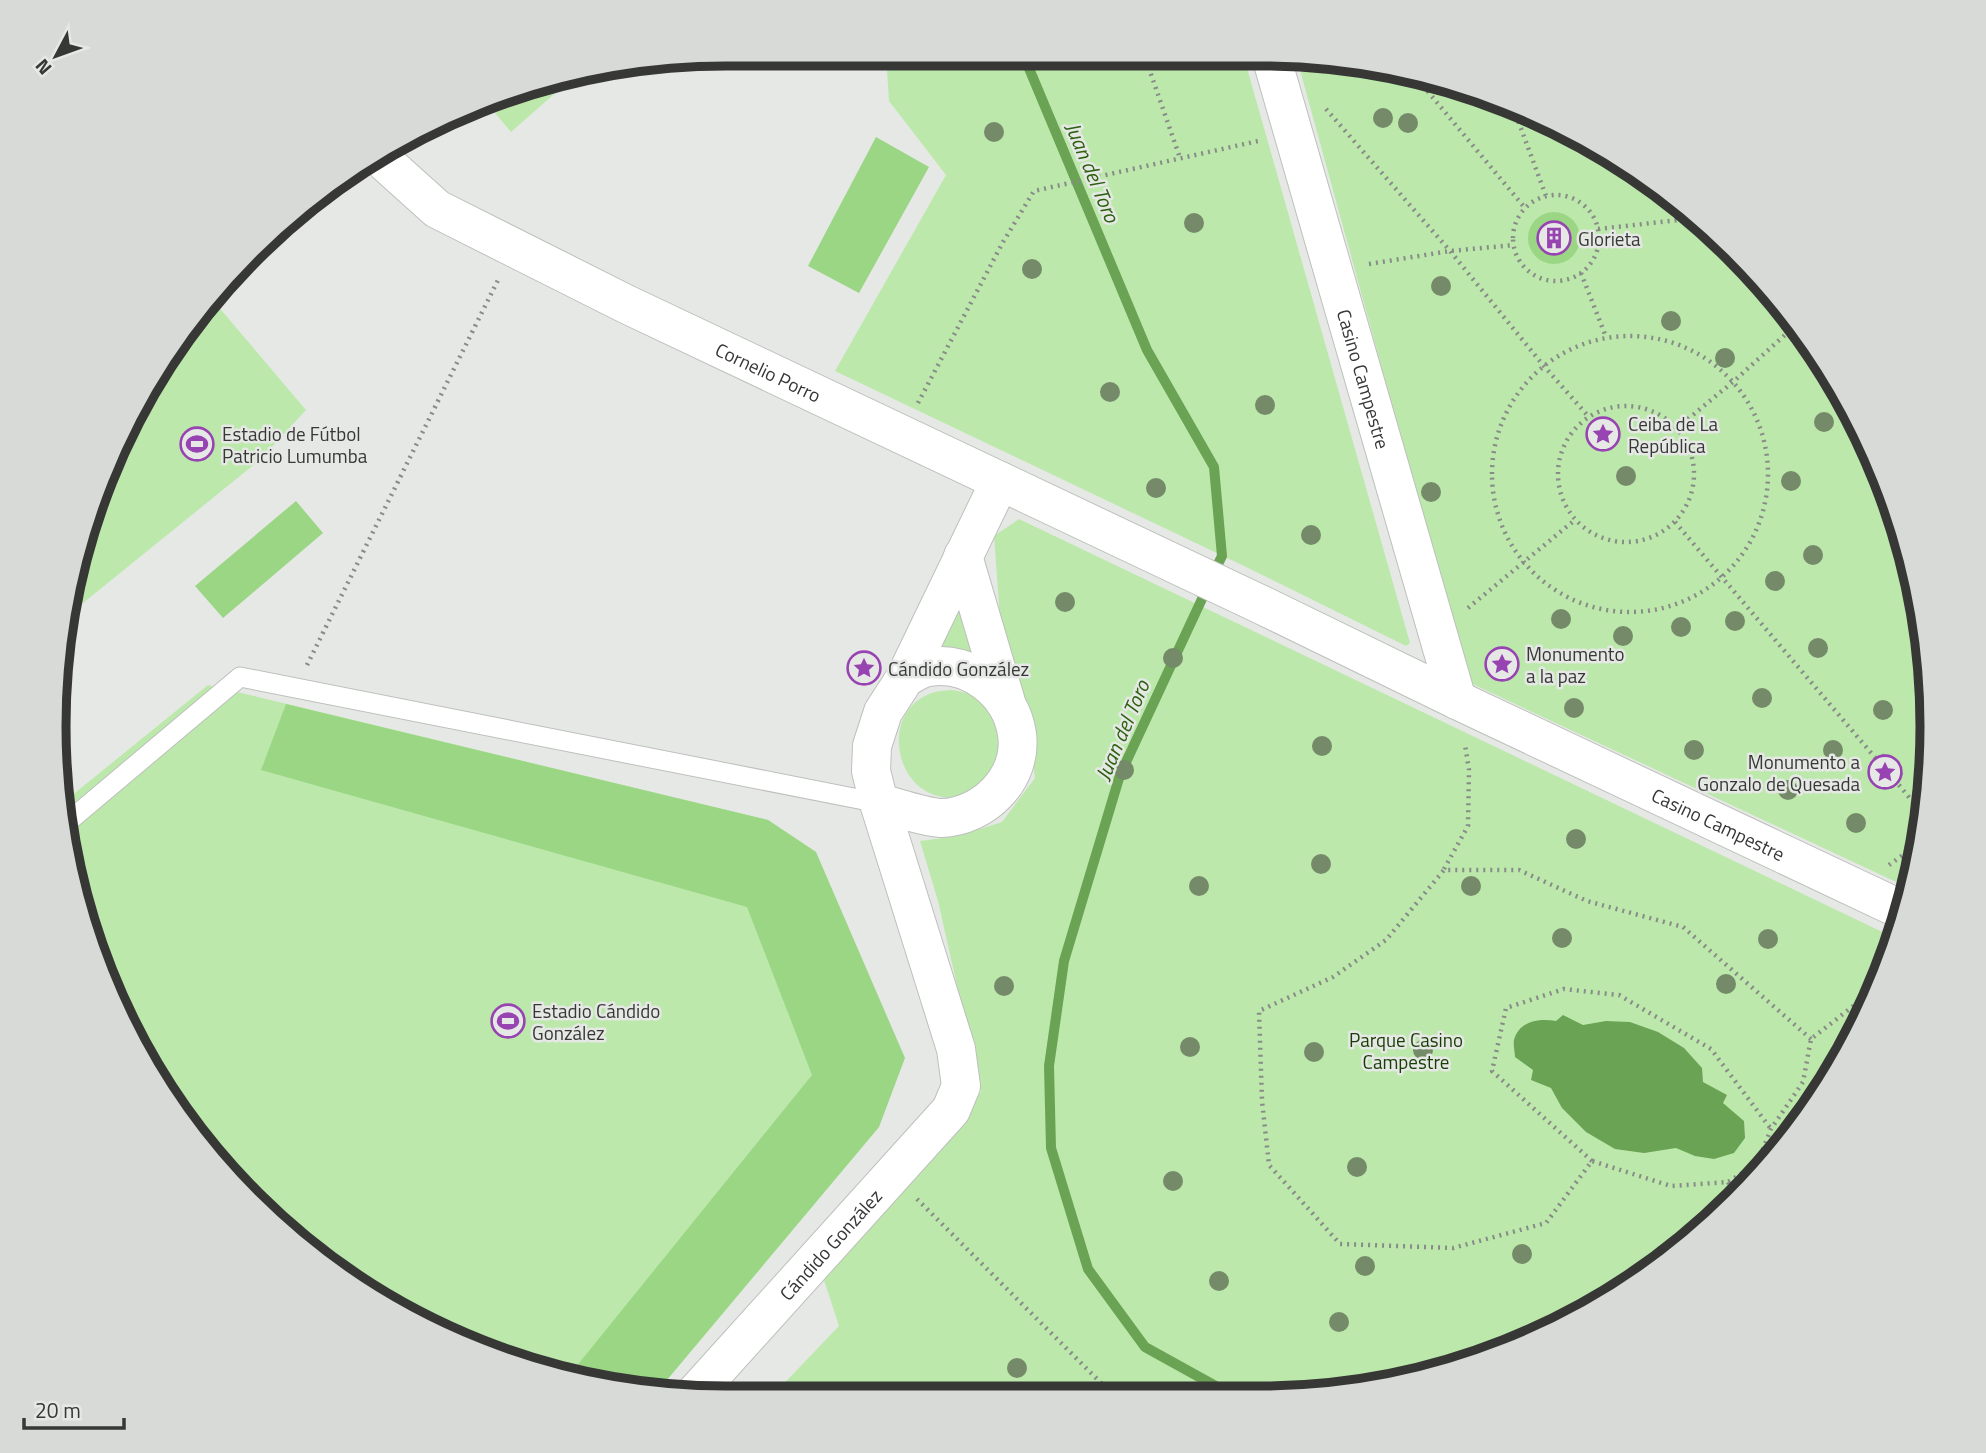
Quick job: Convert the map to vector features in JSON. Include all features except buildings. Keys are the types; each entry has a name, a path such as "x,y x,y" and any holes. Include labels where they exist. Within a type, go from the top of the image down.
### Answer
{"street":[{"name":"Casino Campestre","path":"1274,67 1457,700"},
{"name":"Cornelio Porro","path":"385,162 437,209 626,304 1174,563"},
{"name":"Cándido González","path":"702,1385 951,1110 961,1086 956,1049 879,803 871,771 872,746 884,712 905,678 1000,481"},
{"path":"879,803 939,818 965,815 988,803 1006,783 1016,759 1017,734 963,556"},
{"name":"Casino Campestre","path":"1174,563 1894,907"},
{"path":"905,678 928,667 952,667 975,674 994,687 1009,711"}],"lane":[{"path":"73,818 240,677 879,803"}],"path":[{"path":"1148,66 1180,158"},
{"path":"1425,88 1525,208"},
{"path":"1321,104 1450,251 1589,417"},
{"path":"1518,120 1546,196"},
{"path":"902,435 1003,242 1034,191 1267,139"},
{"path":"1546,196 1566,196 1574,199 1590,212 1598,229 1597,249 1588,266 1562,280 1536,276 1522,263 1514,245 1515,225 1525,208 1546,196"},
{"path":"1598,229 1682,220"},
{"path":"1334,270 1450,251 1514,245"},
{"path":"1581,272 1606,337"},
{"path":"295,687 500,275"},
{"path":"1677,428 1788,332"},
{"path":"1606,337 1645,337 1687,346 1734,381 1755,414 1767,456 1767,499 1754,539 1722,579 1679,605 1623,614 1567,599 1521,563 1495,512 1490,456 1509,403 1543,365 1575,345 1606,337"},
{"path":"1626,405 1645,408 1662,416 1677,428 1688,444 1693,462 1694,482 1688,504 1675,522 1662,532 1641,541 1617,541 1594,534 1576,519 1563,499 1558,476 1562,453 1572,432 1589,417 1607,408 1626,405"},
{"path":"1461,613 1576,519"},
{"path":"1675,522 1878,761"},
{"path":"1457,700 1469,771 1468,826 1444,870 1386,940 1333,977 1259,1012 1262,1101 1269,1165 1340,1244 1453,1248 1546,1223 1592,1161"},
{"path":"1886,754 1902,772 1894,779 1884,787 1868,769 1886,754"},
{"path":"1894,779 1915,804"},
{"path":"1444,870 1519,870 1587,901 1683,927 1811,1039"},
{"path":"1750,1169 1728,1182 1671,1186 1592,1161 1492,1072 1506,1008 1563,989 1619,995 1711,1049 1771,1129"},
{"path":"1760,1157 1771,1129 1803,1082 1811,1039 1858,1002"},
{"path":"892,1174 1104,1386"},
{"path":"1728,1182 1731,1187"}],"green space":[{"path":"887,66 1246,66 1410,643 1406,646 835,371 946,175 889,101"},
{"path":"1299,68 1346,72 1430,89 1512,117 1590,155 1661,203 1695,230 1756,291 1783,325 1831,397 1869,474 1897,556 1907,598 1914,640 1920,726 1914,813 1900,884 1468,682"},
{"path":"561,88 511,132 492,110"},
{"name":"Estadio de Fútbol Patricio Lumumba","path":"218,306 306,410 261,459 77,608 102,514 135,435 178,360"},
{"name":"Parque Casino Campestre","path":"1019,519 1886,934 1869,979 1831,1056 1783,1128 1756,1162 1695,1223 1626,1275 1590,1298 1512,1336 1430,1364 1346,1381 1303,1385 782,1386 839,1326 821,1271 908,1184 981,1092 938,901 920,841 958,836 1002,822 1035,778 1028,723 1001,632 994,536"},
{"path":"958,597 975,657 933,643"},
{"name":"Estadio Cándido González","path":"208,685 768,820 816,852 879,1127 664,1383 598,1374 556,1364 474,1336 396,1298 325,1250 291,1223 260,1193 230,1162 203,1128 155,1056 117,979 89,897 79,855 70,797"},
{"path":"952,690 978,698 1004,731 990,781 956,797 935,795 919,786 907,771 900,754 899,735 904,717 916,702 935,692"}],"shaded area":[{"path":"1563,1015 1583,1025 1606,1021 1630,1022 1658,1032 1684,1048 1702,1068 1703,1082 1727,1095 1723,1103 1744,1121 1745,1138 1734,1153 1714,1159 1695,1156 1676,1148 1644,1153 1615,1149 1586,1132 1562,1108 1551,1088 1531,1080 1533,1070 1515,1057 1514,1040 1520,1029 1530,1022 1556,1021"}],"waterway":[{"name":"Juan del Toro","path":"1028,66 1147,350 1214,467 1222,556 1214,572"},
{"name":"Juan del Toro","path":"1208,586 1120,775 1064,961 1049,1066 1051,1148 1088,1269 1145,1347 1216,1386"}],"place":[{"name":"Glorieta","path":"1554,238"},
{"name":"Ceiba de La República","path":"1603,434"},
{"name":"Estadio de Fútbol Patricio Lumumba","path":"197,444"},
{"name":"Monumento a la paz","path":"1502,664"},
{"name":"Cándido González","path":"864,668"},
{"name":"Monumento a Gonzalo de Quesada","path":"1885,772"},
{"name":"Estadio Cándido González","path":"508,1021"}]}
